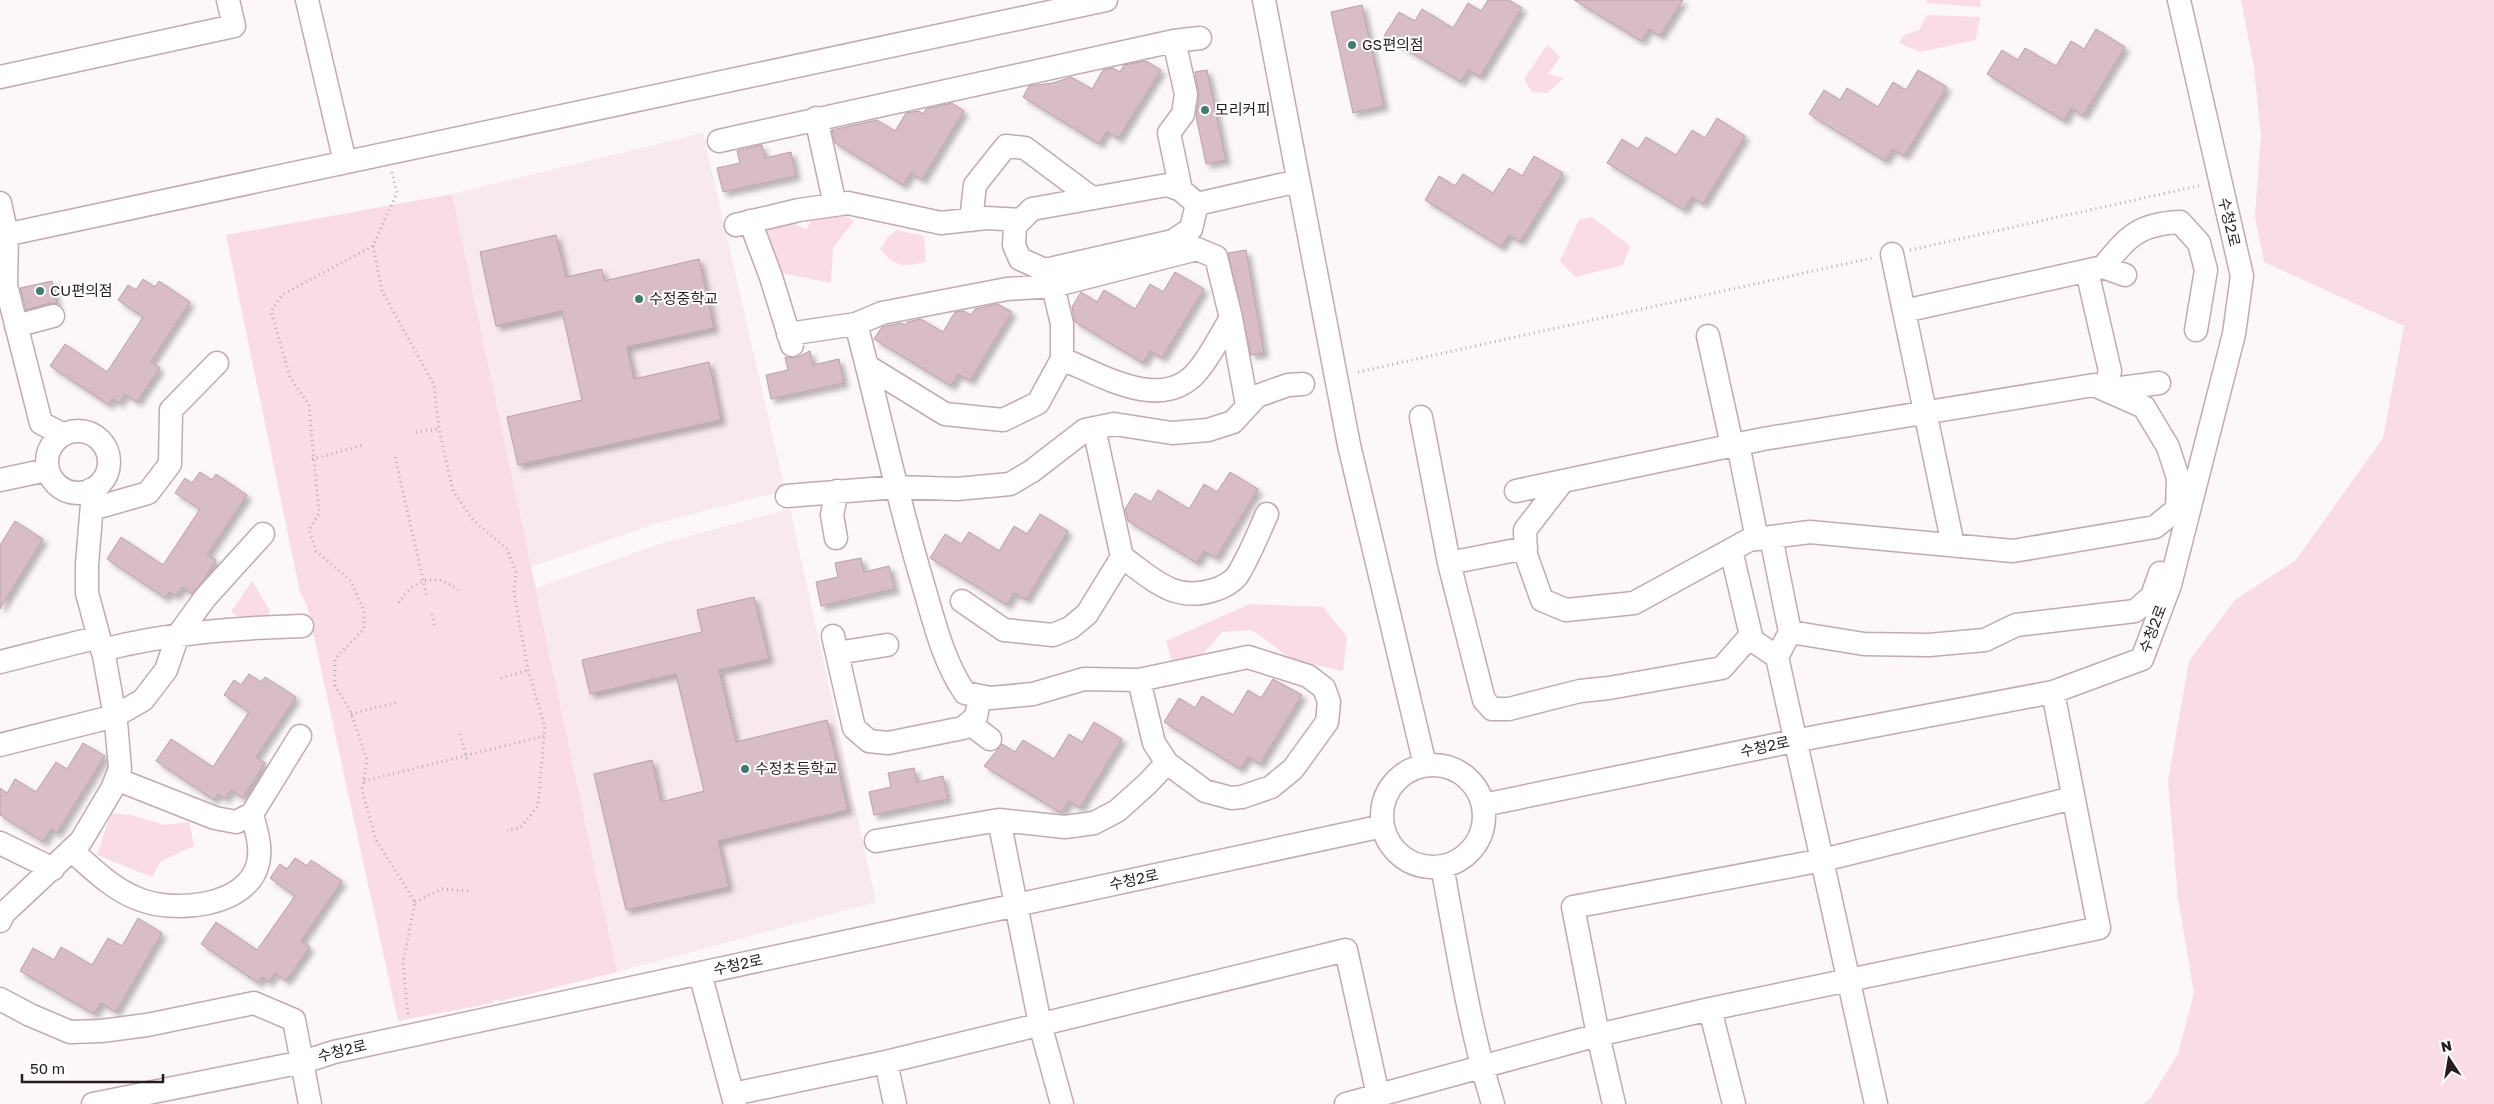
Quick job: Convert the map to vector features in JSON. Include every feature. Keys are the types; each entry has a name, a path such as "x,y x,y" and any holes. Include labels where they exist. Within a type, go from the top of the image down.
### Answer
{"street":[{"path":"0,77 234,26 228,0"},
{"path":"307,0 345,162"},
{"path":"3,235 1106,0"},
{"path":"1264,0 1349,445 1424,765"},
{"name":"수청2로","path":"1483,805 1794,741 2053,692 2142,659 2170,585 2234,334 2242,276 2179,0"},
{"path":"719,141 1174,40 1200,38"},
{"path":"1174,40 1186,94 1183,114 1169,133 1189,196 1191,229 1186,242"},
{"path":"816,118 835,205"},
{"path":"970,220 975,185 1006,146 1025,148 1092,198"},
{"path":"1247,405 1231,318 1216,256 1197,249 1186,242 1173,241 1045,270 1020,259 1014,244 1015,226 1032,209 1167,185 1189,196 1298,181"},
{"path":"0,203 6,285 41,424 62,434"},
{"path":"1021,220 970,220 941,223 848,203 798,210 743,223 771,277 790,340 856,324 882,313 1007,290 1053,286 1186,242"},
{"path":"2095,269 2128,236 2156,223 2180,222 2199,244 2206,270 2196,330"},
{"path":"1892,254 1953,545"},
{"path":"1904,311 2095,269 2125,275"},
{"path":"2095,269 2110,371 2105,390"},
{"path":"867,366 945,414 1002,420 1038,403 1062,359 1062,324 1053,286"},
{"path":"16,326 53,316"},
{"path":"1062,359 1134,388 1158,391 1180,385 1195,374 1231,318"},
{"path":"856,324 896,487 938,636 954,677 965,693 991,698 1033,694 1084,679 1139,680 1248,657 1308,676 1324,688 1329,702 1327,722 1293,770 1272,786 1242,797 1231,798 1205,791 1167,763 1154,743 1139,680"},
{"path":"1708,336 1735,445 1764,538 1790,632 1777,657 1794,741 1823,860 1876,1104"},
{"path":"0,921 4,913 72,851 81,840 120,769 115,716 87,593 91,499 104,479 108,470 109,459 101,440 88,432 72,431 62,434 54,441 49,450 47,470 51,479 67,491 78,493 91,499 148,493 170,464 172,410 217,363"},
{"path":"2105,390 2159,382"},
{"path":"787,496 896,487 957,489 1010,484 1032,471 1085,430 1114,424 1172,433 1208,430 1233,422 1247,405 1265,394 1288,385 1303,384"},
{"path":"1516,491 1563,481 1735,445 2094,385 2144,407 2168,447 2178,478 2177,509 2155,527 2013,551 1810,532 1749,540 1634,603 1566,610 1542,600 1526,548 1525,530 1563,481"},
{"path":"1421,416 1449,563 1484,700 1492,709 1509,709 1580,691 1609,688 1722,668 1751,635"},
{"path":"1094,428 1122,557 1167,589 1182,594 1200,595 1220,589 1236,577 1267,514"},
{"path":"0,480 47,470"},
{"path":"836,538 832,516 837,492"},
{"path":"1790,632 1864,644 1930,645 1985,640 2016,625 2134,611 2152,596 2165,560 2166,518"},
{"path":"0,745 115,716 143,700 166,670 178,635 205,598 262,534"},
{"path":"1449,563 1526,548"},
{"path":"1732,550 1752,640 1777,657"},
{"path":"962,601 1004,630 1027,634 1052,635 1070,628 1087,614 1122,557"},
{"path":"0,662 100,644 237,628 302,626"},
{"path":"887,645 835,644 854,728 869,741 888,742 963,728 976,717 980,696"},
{"path":"1346,1104 1379,1100 1481,1067 1598,1035 1710,1008 2099,928 2053,692"},
{"path":"969,723 990,739"},
{"path":"116,778 215,818 236,822 252,814 300,736"},
{"path":"876,841 999,820 1065,827 1094,823 1117,811 1167,763"},
{"path":"1424,765 1440,765 1462,774 1478,791 1483,805 1484,819 1482,832 1476,845 1455,862 1442,866 1429,867 1404,858 1387,838 1383,826 1382,810 1387,794 1396,781 1409,770 1424,765"},
{"path":"1614,1104 1598,1035 1573,907 1823,860 2073,798"},
{"path":"72,851 106,881 137,899 176,907 211,904 243,889 258,865 261,846 252,814"},
{"path":"999,820 1040,1024 1062,1104"},
{"name":"수청2로","path":"93,1104 303,1062 334,1052 1383,826"},
{"path":"0,844 53,869"},
{"path":"1442,866 1481,1067 1493,1104"},
{"path":"700,973 734,1099 1346,950 1379,1100"},
{"path":"0,1000 30,1016 70,1032 101,1031 147,1025 254,1003 294,1020 310,1104"},
{"path":"1710,1008 1734,1104"},
{"path":"886,1062 895,1104"}],"path":[{"path":"388,153 397,193 373,246 382,291 434,385 439,429 453,491 473,520 507,548 516,572 514,593 528,670 545,727 538,806 520,828 506,830"},
{"path":"1358,372 2220,181"},
{"path":"373,246 282,296 271,311 290,377 309,405 312,459 319,513 309,530 316,551 351,581 364,611 364,629 335,658 335,686 351,714 367,760 362,790 376,840 414,902 403,963 408,1017"},
{"path":"416,432 439,429"},
{"path":"312,459 363,446"},
{"path":"395,457 428,596"},
{"path":"399,603 413,584 424,580 444,581 458,590"},
{"path":"432,614 435,627"},
{"path":"501,678 528,670"},
{"path":"351,714 398,702"},
{"path":"460,734 466,757"},
{"path":"364,782 544,736"},
{"path":"414,902 442,889 468,891"}],"shaded area":[{"path":"1926,0 1981,0 1980,7 1928,3"},
{"path":"2241,0 2494,0 2494,1104 2143,1104 2150,1099 2178,1054 2194,993 2178,899 2168,781 2189,661 2235,600 2296,560 2383,438 2404,326 2264,262 2255,216 2261,136 2254,67"},
{"path":"1927,15 1980,17 1976,40 1920,52 1899,43 1904,35 1919,30"},
{"path":"1547,45 1560,57 1548,74 1564,78 1547,93 1532,92 1524,79"},
{"path":"703,133 785,490 654,524 531,567 452,194"},
{"path":"452,194 617,972 501,1001 494,999 493,1003 398,1021 307,605 300,592 226,235"},
{"path":"822,199 854,221 833,248 831,283 771,271 749,237 771,216 807,229"},
{"path":"1592,217 1630,246 1623,265 1575,277 1560,261 1579,220"},
{"path":"897,230 924,236 926,262 912,265 900,264 890,260 885,255 880,249 888,237"},
{"path":"790,509 876,902 617,972 536,588 657,545"},
{"path":"252,581 270,611 259,629 231,612"},
{"path":"1250,604 1323,607 1347,637 1343,671 1293,660 1252,630 1222,632 1203,654 1172,661 1166,641"},
{"path":"111,813 131,815 165,825 189,822 194,846 161,861 152,877 97,855"}],"building":[{"path":"1488,0 1509,0 1522,8 1480,77 1468,70 1461,82 1384,36 1399,12 1415,21 1422,9 1453,28 1468,3 1481,11"},
{"path":"1574,0 1683,0 1660,36 1649,29 1641,41"},
{"path":"1362,5 1384,106 1353,113 1331,12"},
{"path":"2096,29 2125,47 2083,116 2071,108 2064,121 1987,74 2002,50 2018,60 2025,48 2056,66 2071,41 2084,49"},
{"path":"1146,61 1161,70 1118,139 1107,131 1099,144 1023,97 1029,86 1053,83 1071,77 1092,89 1103,70 1113,68 1120,72 1124,65"},
{"path":"1207,70 1226,160 1206,164 1196,116 1199,96 1195,72"},
{"path":"1918,70 1947,87 1904,156 1893,149 1885,161 1809,114 1824,90 1840,100 1847,88 1878,107 1893,82 1906,90"},
{"path":"952,103 964,111 922,180 911,173 903,185 835,143 832,130 877,120 895,131 906,113 919,111 923,114 926,109"},
{"path":"1717,118 1745,136 1703,204 1692,197 1684,210 1607,163 1622,139 1638,149 1646,137 1676,155 1692,130 1705,138"},
{"path":"762,145 765,158 791,152 796,176 723,192 717,168 740,163 737,151"},
{"path":"1534,156 1563,173 1520,242 1509,235 1501,247 1425,200 1439,176 1455,186 1463,174 1493,193 1509,168 1522,176"},
{"name":"수정중학교","path":"556,235 566,277 602,269 604,281 699,259 714,328 627,347 634,379 709,362 721,420 518,465 507,417 582,400 562,311 496,326 480,252"},
{"path":"1246,250 1264,353 1251,355 1228,253"},
{"path":"1175,272 1204,289 1162,358 1150,351 1143,363 1075,322 1072,307 1081,292 1097,302 1104,290 1135,309 1150,284 1163,292"},
{"path":"143,279 155,287 159,281 190,302 151,362 160,368 137,402 125,394 119,403 112,399 109,405 50,366 65,344 107,372 143,317 118,300 128,285 136,290"},
{"path":"52,281 57,304 50,303 26,310 20,288"},
{"path":"998,304 1012,312 970,381 958,374 951,386 874,339 882,327 901,323 905,325 907,322 921,319 943,332 955,312 964,311 971,315 975,309"},
{"path":"810,351 813,365 839,359 844,383 771,399 766,375 788,370 785,357 795,358"},
{"path":"200,472 212,480 216,474 247,495 207,555 216,560 203,581 192,594 182,587 176,596 169,592 165,598 107,559 121,537 163,565 200,509 175,493 185,478 192,483"},
{"path":"1230,472 1258,489 1216,558 1204,551 1197,563 1128,521 1125,509 1135,493 1151,502 1158,490 1189,509 1204,484 1217,492"},
{"path":"1040,514 1068,531 1026,600 1014,593 1007,605 930,558 945,534 961,544 969,532 999,551 1014,526 1027,534"},
{"path":"15,521 43,539 0,609 0,545"},
{"path":"861,558 864,572 889,566 895,589 821,606 816,582 838,577 835,563"},
{"path":"754,597 769,659 719,670 736,742 827,720 848,810 718,841 729,887 626,910 594,774 652,760 661,802 704,791 676,674 590,694 582,660 702,632 697,610"},
{"path":"249,674 261,682 265,677 296,697 256,757 265,763 243,798 231,790 225,799 218,794 214,800 156,761 171,739 213,767 249,712 224,695 234,680 241,685"},
{"path":"1273,679 1302,695 1260,764 1248,757 1240,769 1164,722 1179,698 1195,708 1202,696 1233,715 1248,690 1261,698"},
{"path":"1094,722 1122,739 1080,808 1069,801 1061,813 984,766 1002,744 1015,752 1023,740 1054,759 1069,734 1082,742"},
{"path":"83,743 105,756 57,833 51,829 43,842 0,815 0,788 7,793 15,779 36,792 56,762 67,769"},
{"path":"914,768 917,782 943,776 948,799 874,815 869,792 891,787 888,773"},
{"path":"295,858 307,866 311,860 342,881 301,941 310,947 286,981 275,973 269,982 262,977 258,983 201,944 216,922 257,950 295,896 270,878 280,864 287,869"},
{"path":"138,918 162,933 116,1012 101,1003 94,1014 20,971 33,948 54,960 61,947 92,965 108,938 122,946"}],"place":[{"name":"GS편의점","path":"1352,45"},
{"name":"모리커피","path":"1205,110"},
{"name":"CU편의점","path":"40,291"},
{"name":"수정중학교","path":"639,299"},
{"name":"수정초등학교","path":"745,769"}]}
